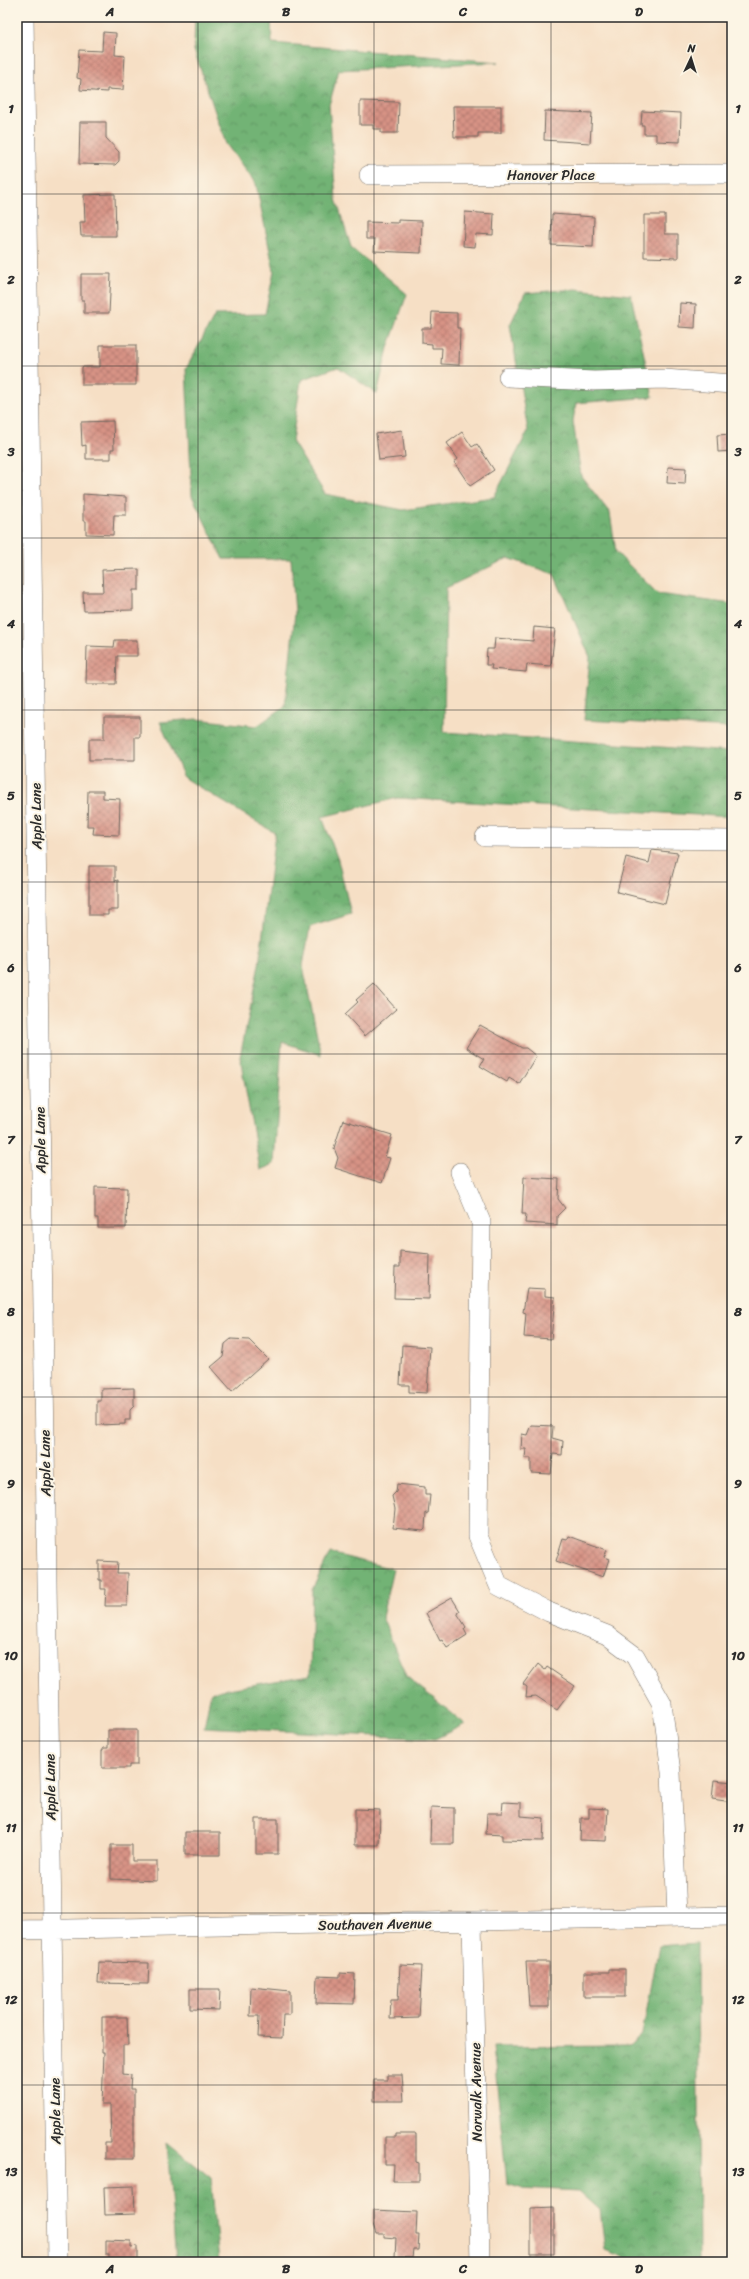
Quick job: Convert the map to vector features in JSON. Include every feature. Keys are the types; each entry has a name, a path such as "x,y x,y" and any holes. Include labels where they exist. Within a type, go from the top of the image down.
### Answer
{"street":[{"name":"Apple Lane","path":"24,17 57,2262"},
{"name":"Hanover Place","path":"369,175 732,174"},
{"path":"508,377 594,381 664,378 732,384"},
{"path":"485,837 732,840"},
{"path":"460,1172 481,1222 478,1536 499,1586 549,1612 607,1635 635,1656 662,1704 671,1772 677,1916"},
{"name":"Southaven Avenue","path":"17,1930 732,1916"},
{"name":"Norwalk Avenue","path":"472,1922 480,2262"}],"green space":[{"path":"195,17 271,17 272,43 499,62 339,70 329,105 336,199 351,247 407,294 388,348 377,394 338,367 301,380 292,441 325,494 403,510 494,497 528,431 510,325 525,293 576,289 631,295 653,397 576,403 573,421 581,476 610,513 616,552 658,594 732,604 732,728 584,720 590,657 554,574 508,558 446,588 444,732 732,752 732,817 397,798 322,817 338,860 351,914 310,927 303,966 321,1055 282,1042 274,1164 260,1170 240,1057 259,965 275,833 184,778 160,722 197,719 257,726 285,706 295,613 291,559 223,559 192,496 186,369 215,315 265,314 274,271 256,184 226,144 194,50"},
{"path":"330,1553 393,1569 382,1617 406,1676 465,1724 435,1739 204,1727 211,1692 310,1675 312,1590"},
{"path":"697,1943 699,2262 636,2262 605,2250 600,2210 579,2191 520,2188 507,2184 493,2047 629,2046 642,2034 659,1946"},
{"path":"167,2142 211,2178 219,2262 176,2262"}],"building":[{"path":"103,32 116,33 115,55 125,56 123,90 107,89 107,92 80,90 81,79 77,78 79,50 102,51"},
{"path":"360,101 399,102 398,133 381,133 381,129 373,129 373,125 360,125"},
{"path":"453,106 501,106 501,133 478,133 478,137 454,137"},
{"path":"545,111 592,113 590,143 544,140"},
{"path":"642,111 681,113 680,142 656,141 656,134 644,134 644,125 641,125"},
{"path":"80,122 106,122 106,138 119,152 119,161 115,165 79,164"},
{"path":"115,194 116,236 81,236 80,222 85,222 84,195"},
{"path":"465,212 494,214 493,235 476,234 475,247 463,246"},
{"path":"552,214 594,217 593,247 551,245"},
{"path":"644,215 665,215 665,234 678,234 678,258 644,257"},
{"path":"398,220 422,221 421,253 374,251 375,239 366,239 366,222 398,223"},
{"path":"81,274 111,274 109,313 84,313 84,300 81,300"},
{"path":"680,303 696,304 695,328 679,327"},
{"path":"432,312 457,313 457,328 460,328 459,365 441,364 442,348 432,348 432,344 422,343 422,328 431,328"},
{"path":"100,345 136,345 136,385 82,385 82,367 100,367"},
{"path":"113,421 114,449 111,449 111,459 86,459 86,445 82,446 81,422"},
{"path":"402,430 405,457 379,460 376,434"},
{"path":"462,432 472,447 477,444 494,470 470,486 454,462 458,459 447,443"},
{"path":"732,434 732,451 718,452 717,435"},
{"path":"668,467 686,468 685,484 667,483"},
{"path":"83,494 126,497 126,515 114,515 113,535 86,534 86,521 83,521"},
{"path":"139,569 139,590 133,590 133,610 84,611 83,592 103,592 102,570"},
{"path":"534,627 555,629 551,666 527,664 526,672 491,669 492,665 486,665 487,649 494,649 495,638 533,641"},
{"path":"115,640 137,640 137,656 117,656 116,684 86,684 87,646 114,647"},
{"path":"104,717 140,717 140,737 135,737 135,760 89,760 89,739 104,739"},
{"path":"88,791 103,791 103,798 120,799 119,835 93,834 94,826 87,826"},
{"path":"652,850 678,853 665,904 617,892 626,857 649,863"},
{"path":"89,866 115,866 115,881 118,880 118,910 108,910 108,915 89,915"},
{"path":"374,984 396,1009 365,1036 345,1014 358,1002 356,1000"},
{"path":"480,1025 522,1048 526,1048 536,1056 519,1084 509,1078 507,1082 480,1066 484,1059 466,1048"},
{"path":"343,1120 392,1135 385,1157 390,1158 382,1183 335,1168 338,1158 334,1148"},
{"path":"524,1177 559,1179 558,1199 565,1208 557,1216 557,1225 525,1223 526,1214 522,1214"},
{"path":"95,1187 127,1188 126,1228 98,1228 98,1218 95,1218"},
{"path":"400,1251 430,1254 429,1299 394,1298 395,1267 400,1267"},
{"path":"527,1288 545,1289 545,1296 555,1297 551,1339 524,1337 526,1313 523,1312"},
{"path":"231,1339 249,1340 268,1359 232,1391 211,1367 223,1357 225,1344"},
{"path":"402,1345 430,1347 427,1393 409,1392 409,1385 400,1385"},
{"path":"134,1388 134,1406 130,1410 130,1420 125,1420 125,1424 97,1425 97,1401 101,1401 101,1389"},
{"path":"531,1425 553,1426 552,1438 563,1441 562,1455 553,1454 551,1474 531,1473 531,1458 525,1458 526,1449 521,1449 522,1434 527,1435"},
{"path":"397,1484 425,1487 425,1495 430,1495 428,1514 426,1513 425,1529 423,1531 393,1528 395,1509 392,1496 396,1492"},
{"path":"569,1536 607,1550 604,1557 609,1559 603,1577 556,1561 563,1539 567,1540"},
{"path":"99,1561 118,1562 117,1573 128,1573 127,1606 105,1606 106,1589 101,1589 101,1580 99,1580"},
{"path":"452,1598 460,1611 457,1613 466,1627 464,1629 467,1635 447,1648 442,1640 440,1641 426,1613"},
{"path":"538,1664 545,1670 547,1667 575,1686 557,1710 536,1696 526,1697 527,1687 523,1684"},
{"path":"108,1730 137,1730 137,1765 129,1765 129,1768 102,1768 102,1751 104,1748 108,1748"},
{"path":"714,1780 732,1782 732,1802 712,1799"},
{"path":"503,1802 521,1803 521,1816 544,1818 543,1841 502,1840 502,1835 486,1834 487,1813 502,1813"},
{"path":"431,1807 454,1808 454,1844 430,1844"},
{"path":"589,1808 608,1809 606,1841 580,1840 581,1818 589,1818"},
{"path":"355,1809 380,1810 379,1845 355,1845"},
{"path":"256,1819 278,1819 278,1854 256,1854"},
{"path":"185,1832 220,1832 220,1855 185,1855"},
{"path":"111,1845 132,1845 132,1861 157,1861 157,1881 111,1879"},
{"path":"99,1962 149,1963 148,1984 98,1983"},
{"path":"526,1962 549,1962 549,2007 529,2007"},
{"path":"400,1965 422,1966 419,2018 390,2019 391,2000 398,2000"},
{"path":"609,1969 625,1969 625,1997 584,1997 584,1972 609,1972"},
{"path":"340,1973 355,1974 354,2004 316,2003 317,1976 340,1977"},
{"path":"251,1987 290,1991 290,2015 283,2015 282,2038 258,2037 259,2016 250,2016"},
{"path":"190,1989 220,1989 219,2010 190,2009"},
{"path":"102,2017 127,2017 128,2045 123,2045 123,2074 131,2075 130,2089 134,2089 134,2159 105,2159 105,2143 111,2143 110,2105 102,2105 104,2052 102,2052"},
{"path":"387,2075 402,2075 404,2101 374,2101 374,2080 387,2080"},
{"path":"395,2134 416,2134 416,2162 419,2163 419,2181 393,2181 394,2165 385,2165 385,2137 395,2137"},
{"path":"134,2186 135,2214 105,2215 104,2187"},
{"path":"554,2207 554,2254 531,2254 531,2208"},
{"path":"373,2210 417,2212 416,2235 419,2235 418,2250 413,2250 412,2258 395,2257 396,2238 384,2237 384,2234 376,2234 373,2224"},
{"path":"106,2240 131,2241 131,2247 138,2246 138,2262 109,2262 109,2255 106,2255"}]}
